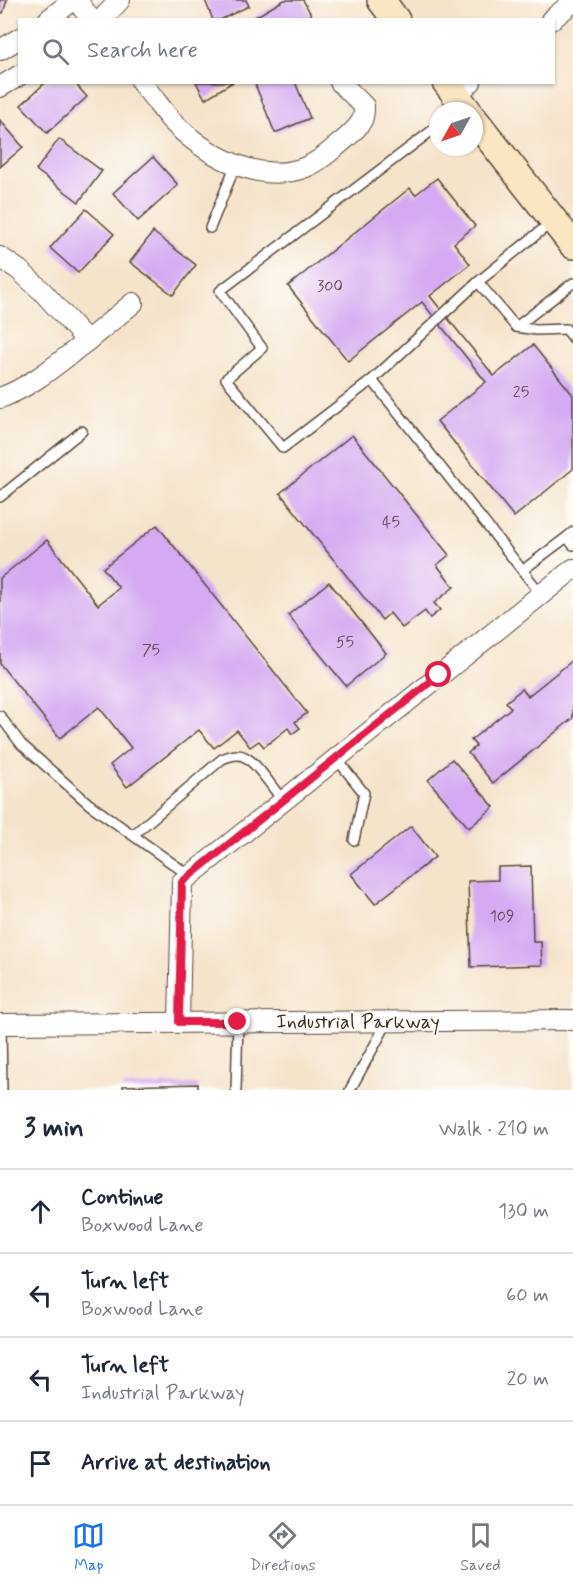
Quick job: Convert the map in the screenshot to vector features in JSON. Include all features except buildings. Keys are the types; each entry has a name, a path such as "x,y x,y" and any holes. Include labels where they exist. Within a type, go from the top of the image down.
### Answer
{"main road":[{"path":"381,0 394,18"},
{"path":"462,101 573,244"}],"street":[{"path":"51,18 75,0 89,18"},
{"path":"103,18 120,0"},
{"path":"553,18 573,2"},
{"path":"0,50 18,39"},
{"path":"0,87 18,76"},
{"path":"143,84 171,119 214,155 257,170 281,172 306,167 331,151 363,119 364,106 342,84"},
{"path":"0,257 19,270 42,291 87,341"},
{"path":"0,398 25,387 42,376 133,303"},
{"path":"179,1022 182,882 573,569"},
{"name":"Industrial Parkway","path":"1,1024 573,1020"}],"lane":[{"path":"429,133 220,291 262,348 226,379 283,448 372,380 478,282 554,220"},
{"path":"210,228 237,164"},
{"path":"478,282 516,327 536,330 566,329 573,338"},
{"path":"516,327 573,283"},
{"path":"372,380 542,594"},
{"path":"0,497 82,431"},
{"path":"523,570 571,538"},
{"path":"0,717 21,744 89,804 189,876"},
{"path":"133,835 222,759 234,755 244,756 251,761 283,801"},
{"path":"336,758 364,793 354,840"},
{"path":"350,1090 388,1021"},
{"path":"237,1090 238,1022"},
{"path":"1,1024 2,1090"}],"route":[{"path":"238,1022 179,1022 182,882 439,675"}]}
